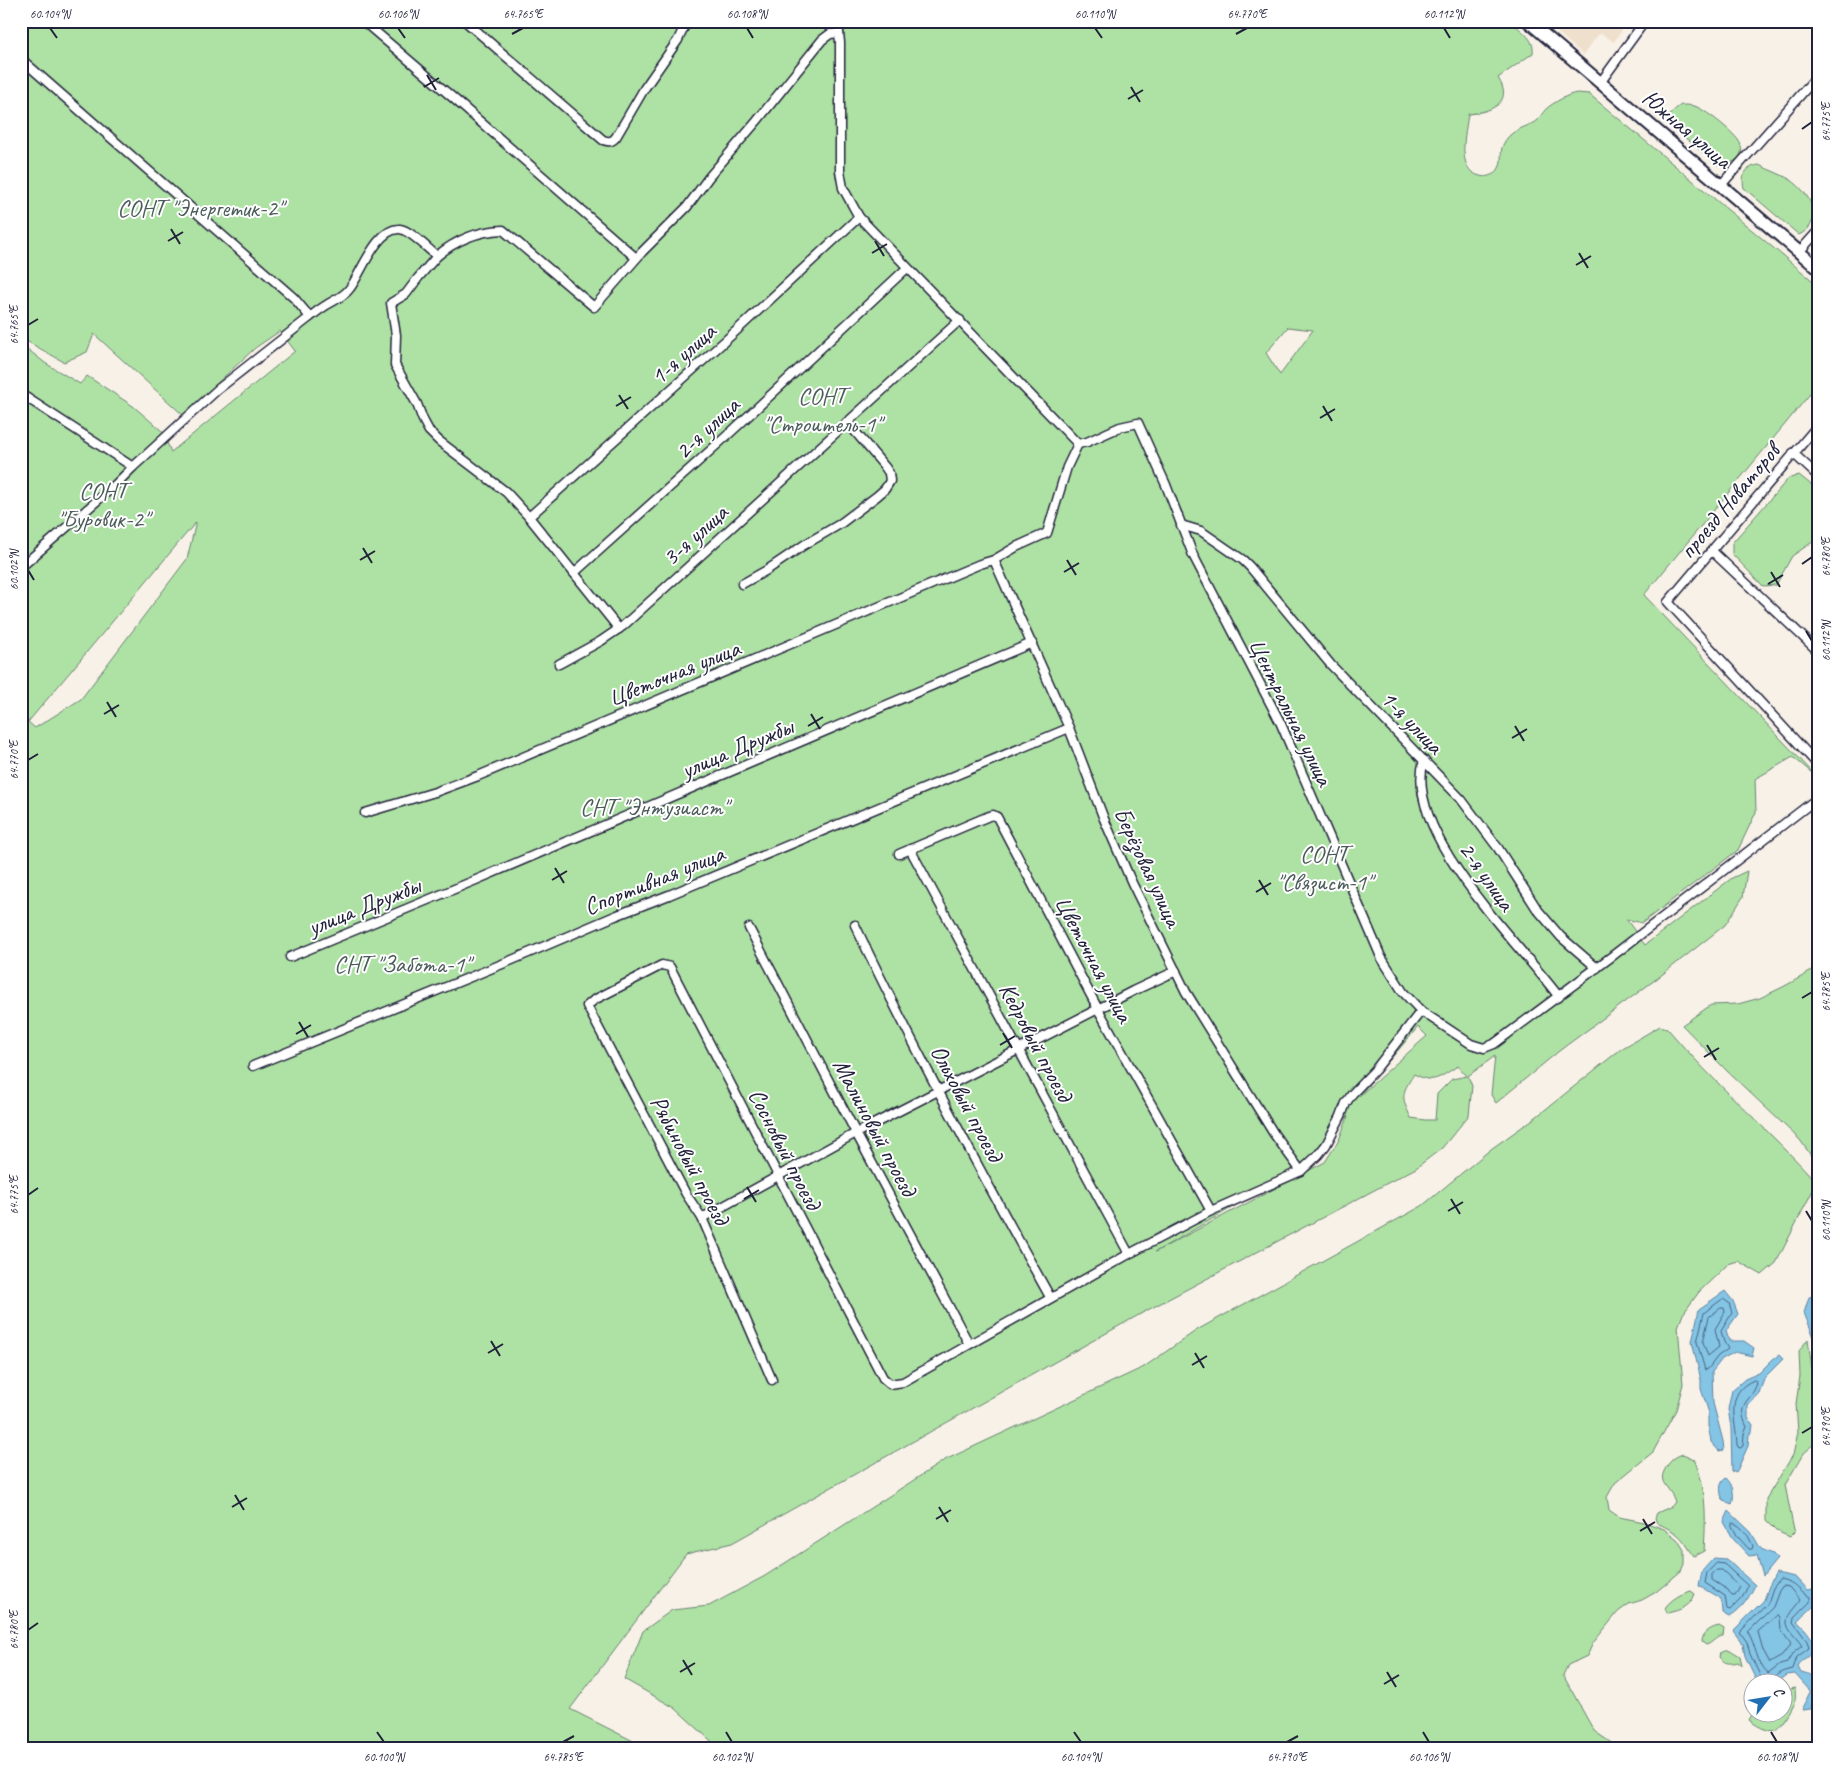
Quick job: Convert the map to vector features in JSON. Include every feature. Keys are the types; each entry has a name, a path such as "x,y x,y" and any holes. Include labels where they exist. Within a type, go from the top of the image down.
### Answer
{"main road":[{"name":"Южная улица","path":"1528,21 1819,269"}],"street":[{"path":"363,21 636,258"},
{"path":"465,21 603,140 608,142 616,137 644,89 678,40 687,21"},
{"path":"838,21 840,171 843,188 859,217 1078,444"},
{"path":"1600,83 1646,21"},
{"path":"619,629 529,517 496,483 460,457 429,431 418,404 395,364 396,335 391,303 406,294 437,256 453,245 475,234 503,230 594,307 636,258 687,207 709,177 822,40 830,34 839,33"},
{"path":"21,59 294,298 310,317"},
{"path":"1721,185 1819,74"},
{"name":"1-я улица","path":"529,517 743,325 859,217"},
{"path":"21,567 115,485 217,390 326,305 344,295 351,288 369,254 379,241 392,231 400,229 408,232 437,256"},
{"path":"1799,252 1819,230"},
{"name":"2-я улица","path":"574,573 731,432 907,268"},
{"name":"3-я улица","path":"559,664 619,629 960,320"},
{"path":"21,394 133,467"},
{"path":"742,584 840,524 888,486 890,481 889,474 885,467 847,422"},
{"name":"Центральная улица","path":"1078,444 1088,442 1120,427 1138,423 1166,484 1206,583 1280,724 1381,957 1403,992 1421,1011 1471,1044 1484,1048 1494,1044 1558,996"},
{"name":"проезд Новаторов","path":"1819,424 1668,602 1819,766"},
{"name":"Цветочная улица","path":"365,813 435,792 478,776 980,564 994,560 1016,546 1047,533 1067,467 1078,444"},
{"path":"1793,453 1819,477"},
{"name":"1-я улица","path":"1181,525 1201,531 1243,560 1331,665 1461,799 1498,848 1536,909 1562,937 1596,968"},
{"path":"1712,551 1819,652"},
{"name":"Берёзовая улица","path":"994,560 1069,728 1116,846 1186,992 1219,1047 1301,1171"},
{"name":"улица Дружбы","path":"290,956 476,880 1032,643"},
{"name":"Спортивная улица","path":"253,1066 615,916 678,892 1069,728"},
{"name":"2-я улица","path":"1424,760 1420,782 1424,803 1445,849 1487,911 1558,996"},
{"path":"1558,996 1819,798"},
{"name":"Цветочная улица","path":"899,854 989,816 994,815 997,817 1098,1008 1211,1211"},
{"name":"Кедровый проезд","path":"910,849 1129,1254"},
{"name":"Ольховый проезд","path":"855,924 938,1091 1050,1297"},
{"name":"Малиновый проезд","path":"749,928 969,1344"},
{"name":"Сосновый проезд","path":"630,982 662,965 670,967 882,1378 890,1384 903,1382 969,1344"},
{"path":"702,1218 856,1133 1020,1050 1098,1008 1176,971"},
{"name":"Рябиновый проезд","path":"630,982 594,1000 587,1006 686,1194 702,1218 772,1380"},
{"path":"969,1344 1050,1297 1211,1211 1301,1171 1326,1145 1346,1102 1352,1094 1375,1070 1421,1011"}],"shaded area":[{"path":"1545,21 1628,21 1614,42 1602,34 1598,35 1583,55"}],"green space":[{"path":"21,21 1510,21 1532,43 1533,53 1498,78 1503,94 1502,100 1497,105 1491,109 1468,114 1464,150 1467,166 1472,172 1482,177 1494,174 1500,165 1503,145 1512,133 1535,122 1546,109 1561,99 1577,93 1589,94 1819,286 1819,383 1644,595 1818,778 1793,757 1755,779 1756,812 1738,850 1642,923 1626,919 1645,945 1732,878 1747,871 1743,897 1725,925 1659,977 1559,1051 1496,1103 1491,1095 1495,1056 1468,1076 1472,1086 1469,1115 1442,1148 1416,1168 1144,1312 732,1543 686,1554 570,1709 649,1749 21,1749 21,344 45,363 80,384 87,376 133,406 162,431 171,452 295,351 280,331 255,348 183,415 94,334 87,352 64,362 21,338","holes":["1288,327 1313,330 1280,375 1266,353","196,522 187,559 81,699 35,728 28,722","1418,1027 1427,1036 1359,1096","1458,1066 1467,1076 1452,1079 1437,1094 1435,1120 1411,1118 1405,1105 1404,1096 1414,1074 1432,1079","1348,1116 1339,1140 1325,1162 1155,1252 1297,1170"]},
{"path":"1681,105 1697,107 1727,129 1740,143 1741,153 1739,157 1731,163 1716,164 1668,123 1670,115"},
{"path":"1759,165 1791,180 1804,192 1809,200 1813,215 1812,223 1799,235 1744,188 1743,180 1745,173 1750,168"},
{"path":"1799,475 1819,491 1819,541 1814,541 1792,556 1776,585 1763,586 1732,554 1732,543 1788,479"},
{"path":"1819,967 1819,1167 1800,1140 1727,1071 1682,1025 1711,1005 1738,1004 1760,998"},
{"path":"1660,1026 1667,1028 1685,1049 1818,1184 1815,1186 1776,1263 1762,1275 1738,1261 1728,1264 1699,1292 1683,1314 1678,1327 1683,1384 1676,1410 1653,1452 1615,1483 1607,1497 1609,1510 1619,1517 1644,1522 1664,1529 1677,1539 1684,1550 1684,1564 1681,1571 1656,1592 1642,1600 1629,1604 1618,1612 1593,1643 1587,1656 1568,1665 1563,1675 1594,1731 1620,1749 720,1749 675,1708 624,1679 643,1631 672,1610 709,1606 765,1576 945,1460 1144,1367 1197,1330 1422,1206 1491,1149 1536,1117 1621,1049"},
{"path":"1808,1339 1819,1422 1817,1442 1803,1454 1785,1485 1795,1532 1790,1537 1776,1531 1766,1521 1766,1499 1793,1455 1798,1432 1796,1404 1800,1376 1799,1351"},
{"path":"1683,1454 1694,1459 1703,1492 1705,1515 1704,1551 1694,1556 1679,1536 1657,1523 1655,1518 1657,1513 1672,1506 1675,1502 1662,1477 1670,1462"},
{"path":"1691,1591 1695,1594 1688,1605 1667,1613 1665,1608 1670,1602 1680,1595"},
{"path":"1719,1626 1724,1629 1723,1636 1706,1645 1702,1642 1703,1636 1707,1631"},
{"path":"1730,1650 1740,1656 1742,1666 1738,1662 1727,1663 1723,1661 1719,1657 1720,1652"},
{"path":"1795,1688 1792,1706 1792,1689"},
{"path":"1752,1722 1782,1722 1778,1728 1772,1731"}],"water":[{"path":"1725,1291 1733,1301 1738,1314 1726,1331 1729,1341 1744,1341 1754,1348 1752,1356 1735,1352 1722,1359 1712,1372 1713,1403 1724,1450 1719,1451 1711,1442 1708,1410 1701,1389 1701,1380 1692,1342 1699,1309"},
{"path":"1819,1295 1819,1349 1804,1313 1809,1297"},
{"path":"1779,1355 1783,1359 1765,1377 1759,1393 1748,1405 1748,1418 1753,1425 1752,1431 1749,1435 1748,1446 1736,1473 1732,1471 1731,1428 1728,1409 1732,1390 1745,1379 1759,1373"},
{"path":"1726,1478 1733,1490 1732,1504 1723,1501 1721,1494 1720,1488 1723,1480"},
{"path":"1729,1511 1751,1532 1761,1549 1773,1554 1777,1559 1763,1576 1757,1555 1749,1556 1734,1540 1724,1522"},
{"path":"1714,1558 1726,1559 1755,1585 1745,1603 1729,1617 1722,1613 1721,1599 1699,1586 1702,1571"},
{"path":"1776,1573 1795,1577 1807,1590 1813,1589 1817,1603 1797,1622 1810,1636 1814,1649 1798,1666 1801,1672 1813,1677 1816,1681 1819,1692 1819,1710 1812,1704 1811,1709 1802,1710 1811,1692 1795,1674 1792,1674 1792,1672 1753,1672 1745,1656 1743,1644 1733,1631 1764,1600"}],"park label":[{"name":"СОНТ \"Энергетик-2\"","path":"200,208"},
{"name":"СОНТ \"Строитель-1\"","path":"822,410"},
{"name":"СОНТ \"Буровик-2\"","path":"103,505"},
{"name":"СНТ \"Энтузиаст\"","path":"654,807"},
{"name":"СОНТ \"Связист-1\"","path":"1324,868"},
{"name":"СНТ \"Забота-1\"","path":"402,964"}]}
